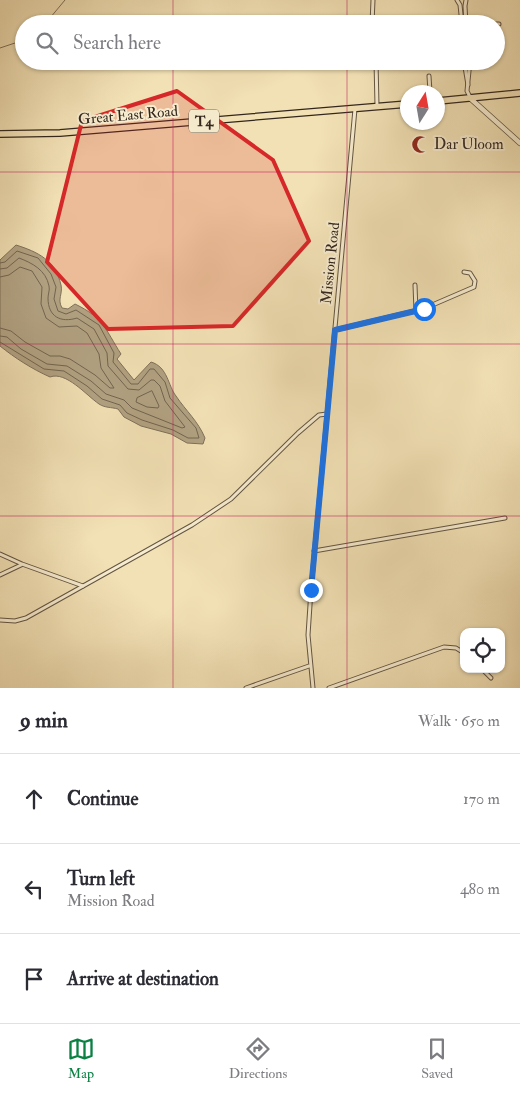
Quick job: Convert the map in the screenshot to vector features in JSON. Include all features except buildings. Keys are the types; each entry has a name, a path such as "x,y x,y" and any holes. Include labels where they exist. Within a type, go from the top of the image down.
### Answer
{"highway":[{"path":"445,101 520,93"},
{"name":"Great East Road","path":"0,134 60,133 400,105"}],"street":[{"path":"372,15 373,0"},
{"path":"456,0 460,5 461,15"},
{"path":"465,15 464,6 466,0"},
{"path":"376,70 377,106"},
{"path":"465,70 468,86"},
{"path":"469,70 467,91 471,99 520,143"},
{"path":"429,76 430,85"},
{"name":"Mission Road","path":"313,688 309,666 308,635 314,551 355,108"},
{"path":"335,330 416,311 474,287 470,273 464,272"},
{"path":"415,285 416,311"},
{"path":"0,620 21,621 192,524 231,499 298,433 319,415 327,414"},
{"path":"314,551 504,518"},
{"path":"0,554 83,586"},
{"path":"0,575 22,564"},
{"path":"329,688 444,647 460,650"},
{"path":"246,688 309,666"},
{"path":"486,673 491,678"}],"highlighted area":[{"path":"177,91 273,160 309,241 233,326 108,329 47,262 82,121"}],"water":[{"path":"16,245 38,254 50,263 55,269 61,285 60,302 62,308 68,309 75,304 98,319 121,354 117,359 134,380 151,362 161,368 173,392 202,432 205,438 203,444 187,443 171,434 141,426 124,417 118,409 99,404 63,377 50,377 43,374 0,346 0,260"}],"waterway":[{"path":"52,15 65,0"},
{"path":"0,48 15,43"}],"place":[{"name":"Dar Uloom","path":"420,144"}],"route":[{"path":"311,590 335,330 424,309"}]}
